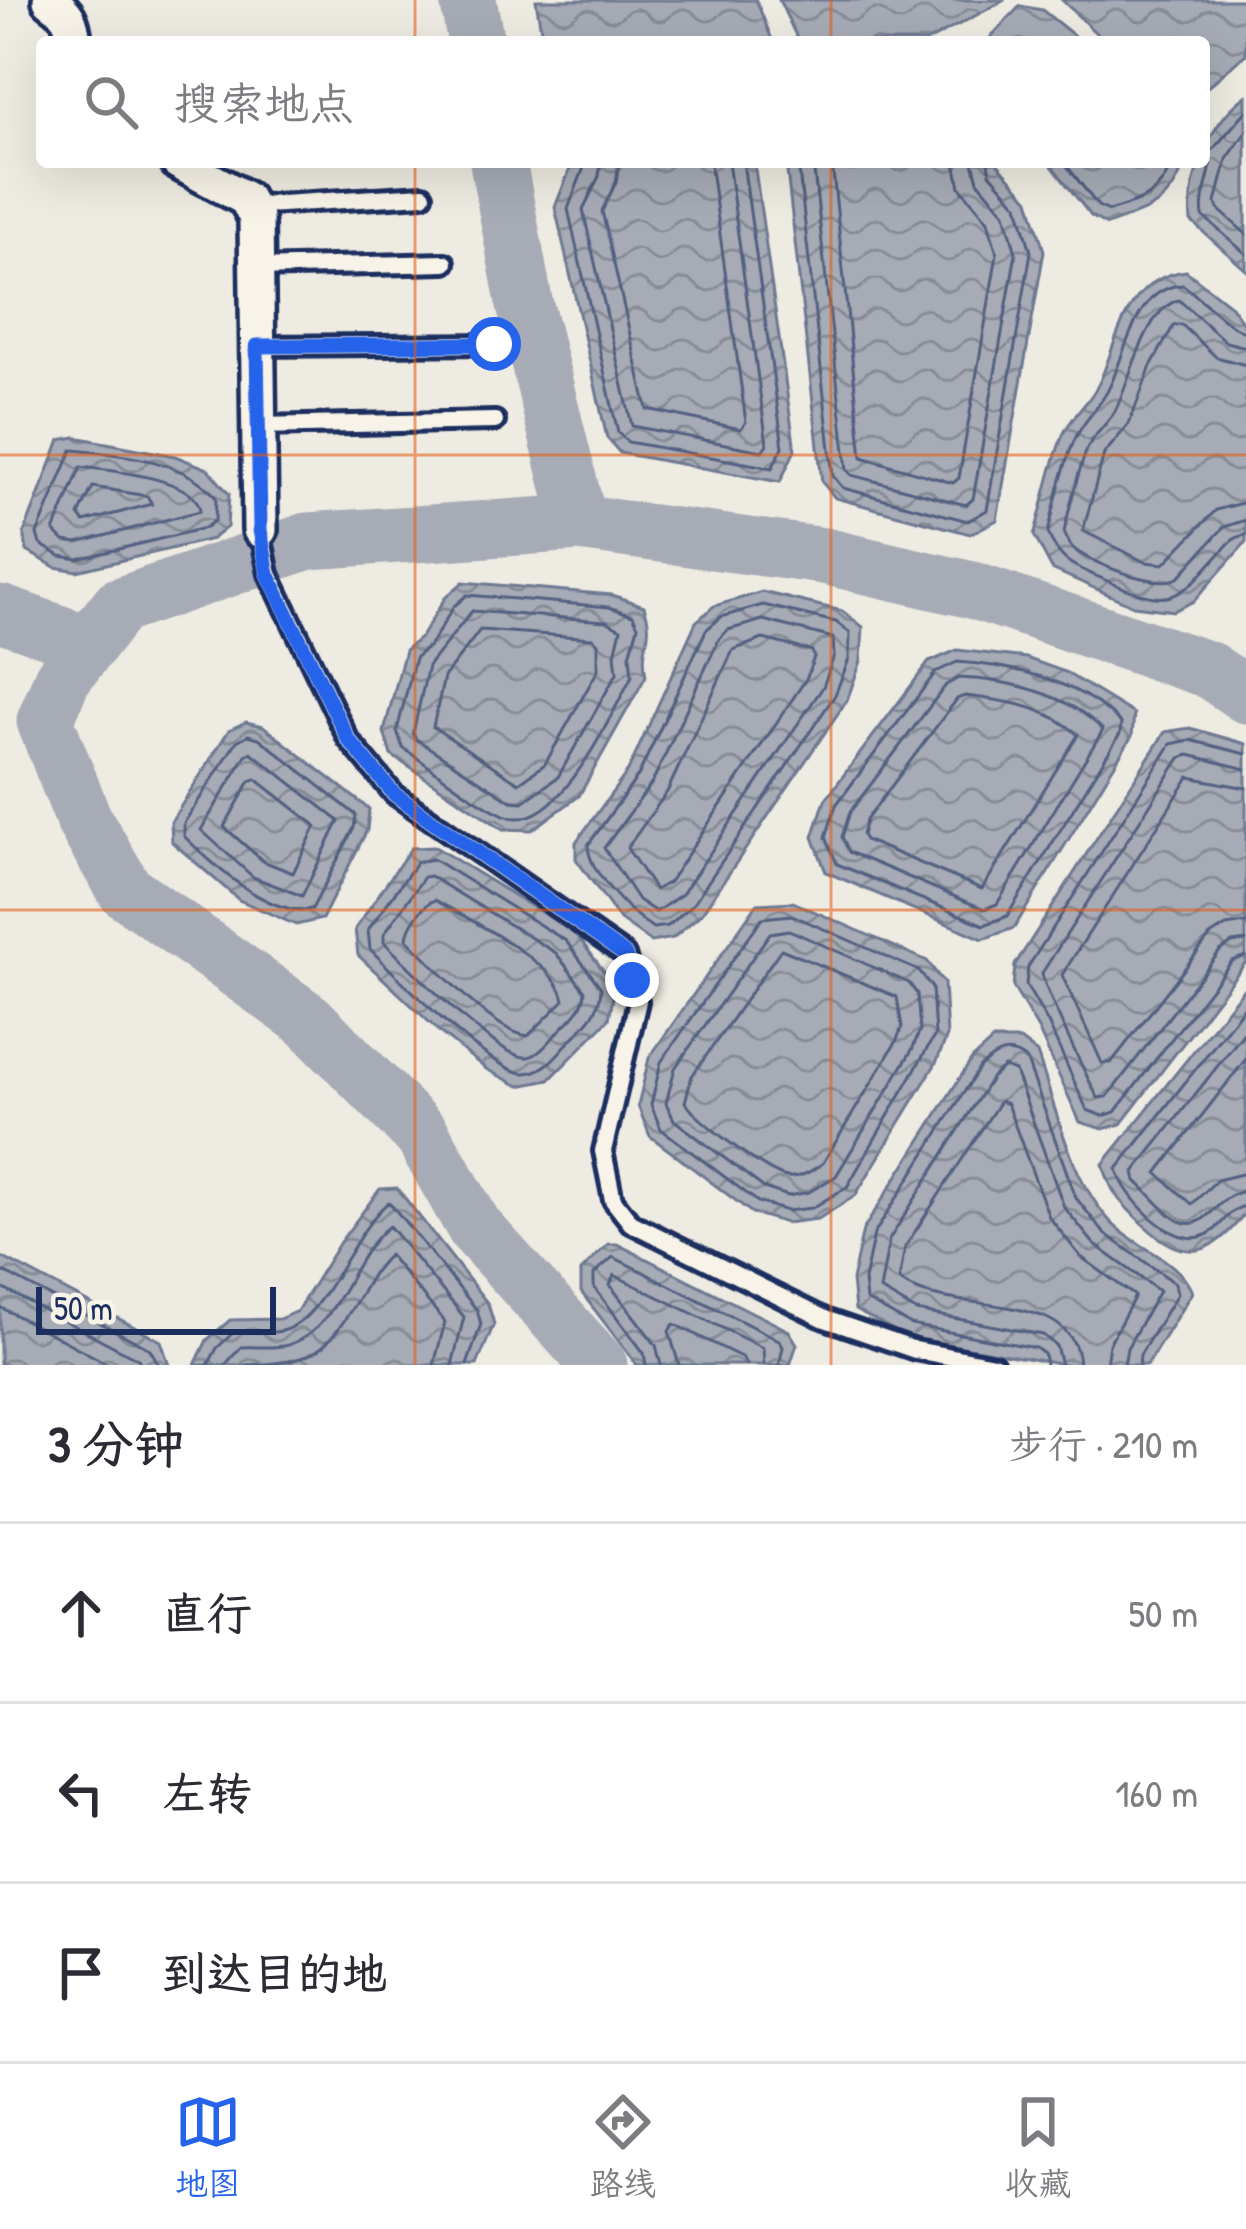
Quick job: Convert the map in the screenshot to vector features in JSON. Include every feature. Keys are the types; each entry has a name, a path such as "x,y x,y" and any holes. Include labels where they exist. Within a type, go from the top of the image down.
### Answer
{"street":[{"path":"50,0 66,11 74,36"},
{"path":"189,168 246,199 256,218 260,530"}],"lane":[{"path":"249,206 423,195"},
{"path":"256,268 445,263"},
{"path":"257,346 494,344"},
{"path":"258,425 495,421"},
{"path":"260,530 268,574 348,739 394,794 625,955 638,1001 603,1151 613,1200 631,1223 825,1319 915,1350 994,1365"}],"water":[{"path":"536,0 756,0 771,36 542,36"},
{"path":"779,0 1005,0 937,36 796,36"},
{"path":"1062,0 1246,0 1246,54 1210,85 1210,36 1099,36"},
{"path":"1020,6 1042,10 1074,36 992,36"},
{"path":"1246,96 1246,270 1191,221 1197,169 1210,168 1210,139"},
{"path":"755,168 795,450 780,482 620,453 607,438 555,207 570,169"},
{"path":"787,168 1001,168 1029,199 1044,251 997,520 970,534 835,498 822,482"},
{"path":"1054,168 1183,168 1172,189 1156,205 1107,225 1091,216"},
{"path":"1186,271 1231,306 1246,327 1246,542 1194,601 1173,611 1134,606 1052,569 1034,535 1063,435 1096,389 1128,312 1150,285"},
{"path":"75,437 175,456 208,469 229,494 227,527 212,539 77,571 55,567 27,551 24,533 60,440"},
{"path":"463,582 612,595 644,606 646,676 579,796 532,830 503,829 391,755 384,732 405,650 421,637 445,598"},
{"path":"762,592 842,611 863,627 861,661 847,700 702,913 673,938 651,942 620,920 576,859 576,842 628,771 696,622 714,606"},
{"path":"957,650 1026,658 1065,672 1134,714 1132,736 1014,928 983,939 826,872 813,837 825,800 929,662"},
{"path":"246,722 263,726 369,809 367,830 322,919 296,925 239,900 172,842 171,822 229,730"},
{"path":"1190,728 1246,744 1246,962 1121,1124 1103,1129 1080,1122 1038,1029 1013,987 1015,965 1165,732"},
{"path":"435,847 575,933 615,986 609,1019 549,1080 519,1086 486,1069 358,955 355,929 411,848"},
{"path":"793,902 927,961 944,983 947,1036 936,1063 855,1196 818,1219 786,1223 752,1213 650,1136 638,1106 649,1058 757,904"},
{"path":"1246,986 1246,1212 1211,1246 1187,1250 1160,1238 1130,1211 1114,1192 1103,1164"},
{"path":"993,1040 1020,1040 1037,1053 1065,1140 1095,1201 1118,1229 1176,1269 1192,1292 1147,1365 1065,1365 907,1337 855,1310 852,1280 863,1230 972,1059"},
{"path":"397,1188 488,1304 494,1324 477,1365 195,1365 207,1340 230,1320 279,1319 297,1311 380,1189"},
{"path":"608,1244 617,1244 789,1331 797,1344 790,1365 637,1365 581,1292 581,1271"},
{"path":"0,1256 161,1341 169,1365 0,1365"}],"waterway":[{"path":"468,0 475,36"},
{"path":"499,168 524,301 579,523"},
{"path":"599,1365 475,1228 422,1135 309,1021 125,890 84,820 45,721 62,679 119,606 308,541 579,523 824,556 972,590 1209,670 1246,695"},
{"path":"0,613 89,644"}],"route":[{"path":"494,344 257,346 260,530 268,574 348,739 394,794 625,955 632,980"}]}
